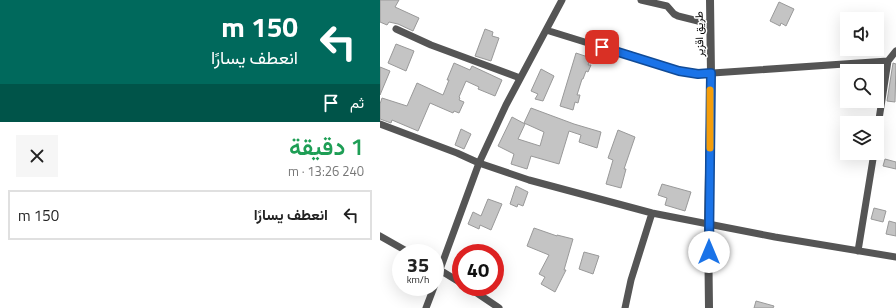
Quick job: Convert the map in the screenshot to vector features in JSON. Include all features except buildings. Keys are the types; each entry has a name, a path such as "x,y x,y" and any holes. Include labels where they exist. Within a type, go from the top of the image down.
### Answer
{"street":[{"path":"444,253 479,163 520,78 562,0"},
{"path":"641,0 667,6 674,14 678,16 710,24"},
{"name":"طريق اقزير","path":"709,308 708,224 711,73 710,0"},
{"path":"396,29 431,45 520,78"},
{"path":"546,30 679,71 698,74 888,61"},
{"path":"879,116 888,61 896,51"},
{"path":"380,124 457,153 479,163 529,180 652,213 896,257"},
{"path":"858,251 873,160"},
{"path":"626,308 631,280 652,213"},
{"path":"380,236 394,244"},
{"path":"426,308 431,296"},
{"path":"481,296 499,308"}],"slow traffic":[{"path":"710,90 710,148"}],"route":[{"path":"602,47 679,71 698,74 711,73 708,224 709,252"}]}
